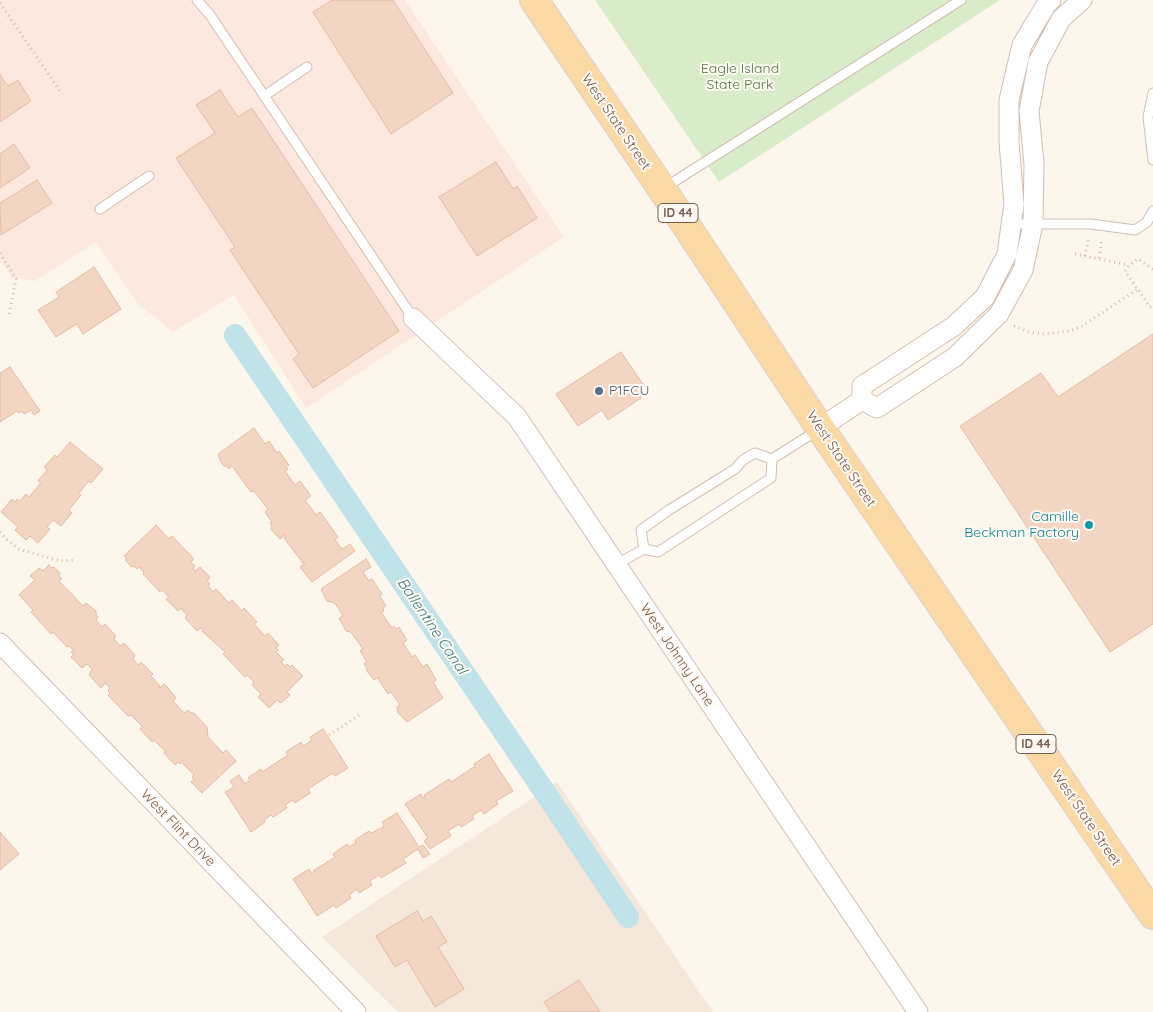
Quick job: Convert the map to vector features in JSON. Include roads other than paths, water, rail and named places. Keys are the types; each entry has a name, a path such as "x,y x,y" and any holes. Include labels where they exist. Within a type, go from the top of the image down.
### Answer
{"main road":[{"name":"West State Street","path":"534,0 820,428 1153,915"}],"street":[{"path":"862,400 862,386 954,326 985,297 1007,254 1014,204 1009,142 1009,100 1022,45 1051,0"},
{"path":"862,400 877,408 955,357 999,314 1023,270 1033,224 1034,164 1029,111 1038,62 1061,20 1082,0"},
{"name":"West Johnny Lane","path":"413,318 517,417 918,1012"},
{"path":"820,428 862,400"},
{"name":"West Flint Drive","path":"0,643 356,1012"}],"lane":[{"path":"197,0 210,15 413,318"},
{"path":"662,190 961,0"},
{"path":"264,96 307,67"},
{"path":"1153,94 1148,117 1153,160"},
{"path":"100,209 149,176"},
{"path":"1011,224 1091,224 1135,230 1147,222 1153,211"},
{"path":"772,459 820,428"},
{"path":"644,549 641,530 669,510 735,469 743,460 755,453 772,459"},
{"path":"617,564 644,549 658,552 771,478 772,459"}],"waterway":[{"name":"Ballentine Canal","path":"235,335 628,917"}],"place":[{"name":"P1FCU","path":"599,391"},
{"name":"Camille Beckman Factory","path":"1089,525"}],"park label":[{"name":"Eagle Island State Park","path":"740,78"}]}
